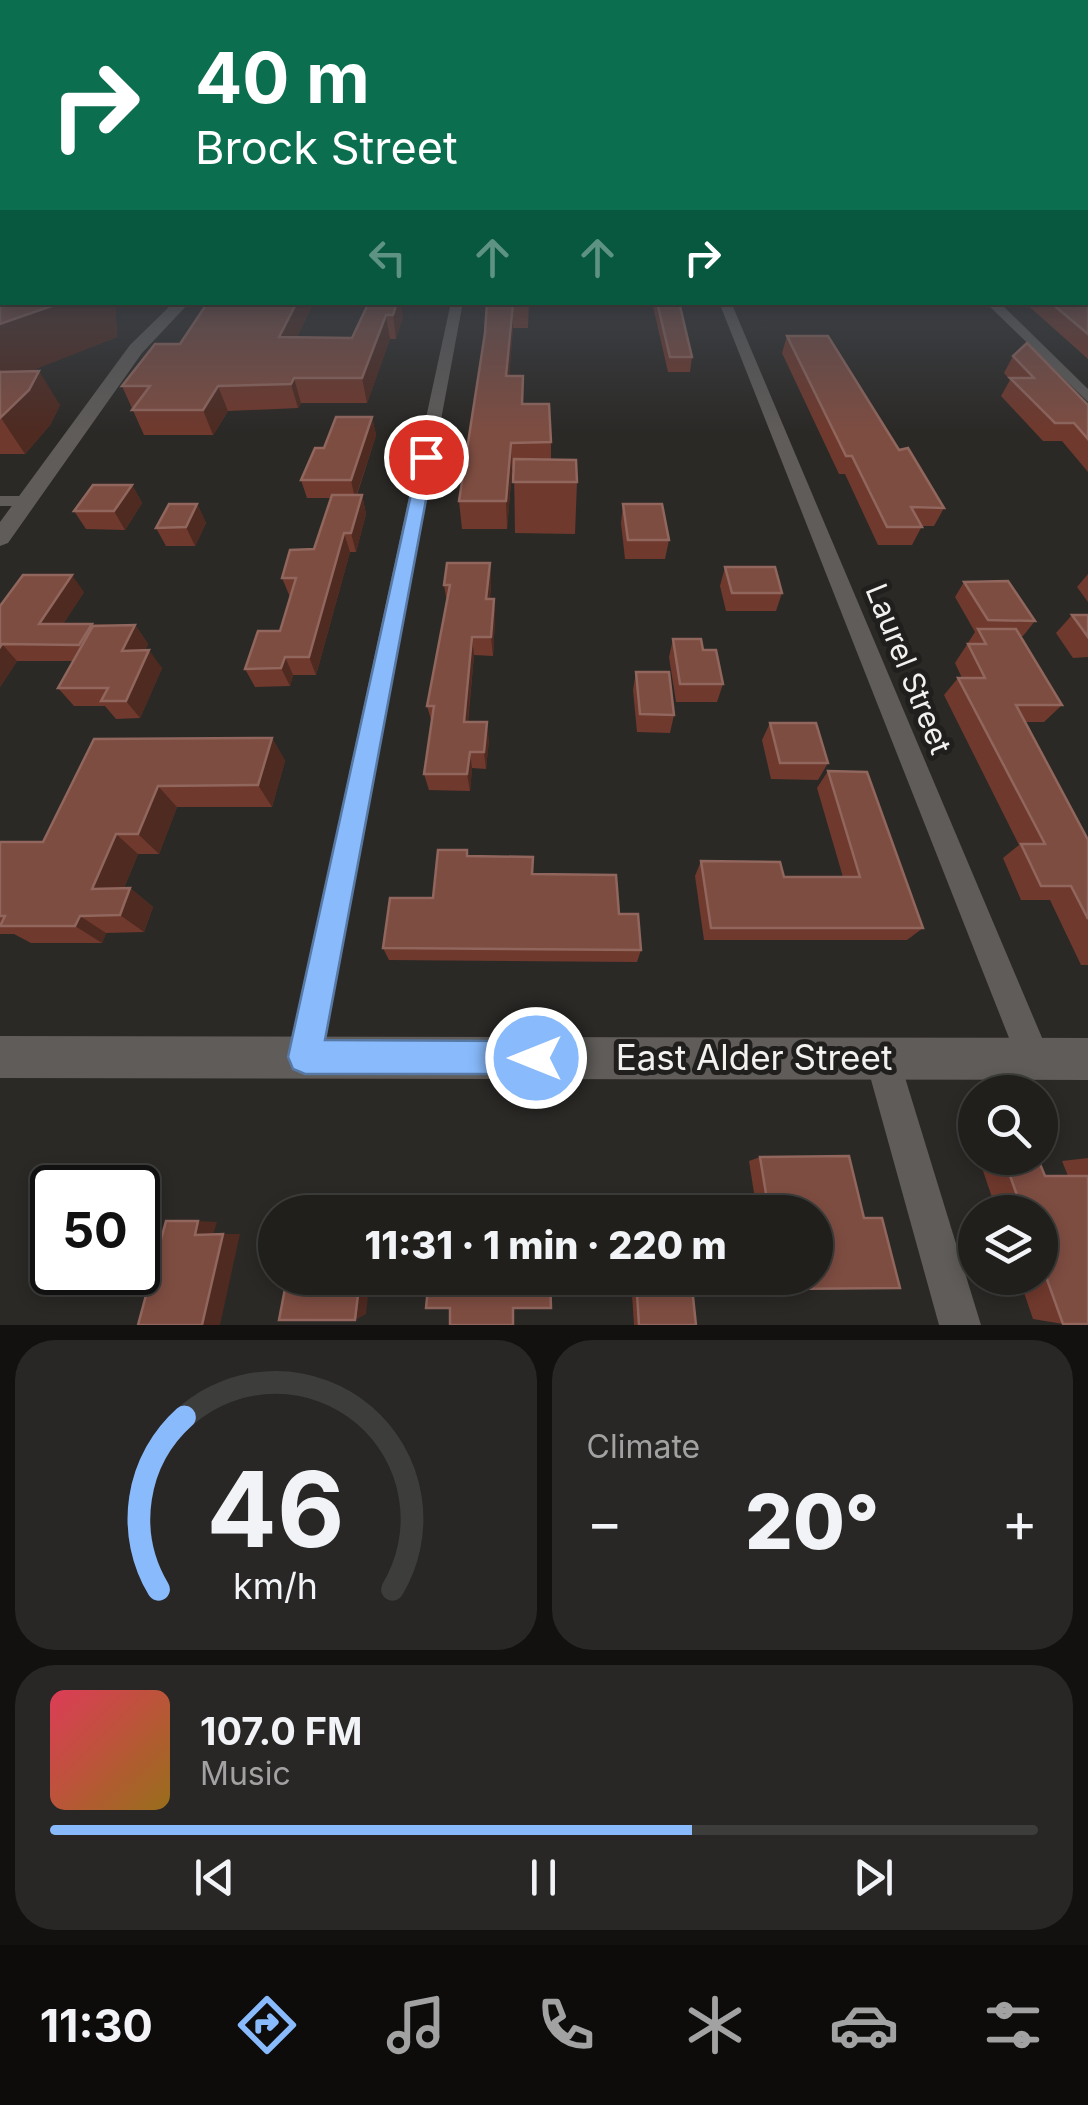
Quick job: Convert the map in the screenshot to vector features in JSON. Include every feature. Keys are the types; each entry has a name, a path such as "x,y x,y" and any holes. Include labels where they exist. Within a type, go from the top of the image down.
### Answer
{"main road":[{"path":"0,538 130,356 175,310"},
{"name":"East Alder Street","path":"0,1057 1088,1059"}],"street":[{"path":"305,1057 455,310"},
{"name":"Laurel Street","path":"729,310 1034,1059"},
{"path":"999,310 1088,398"},
{"path":"0,501 28,501"},
{"path":"882,1058 960,1325"}],"building":[{"path":"0,310 41,310 0,324"},
{"path":"203,310 293,310 279,337 352,338 365,310 395,310 393,315 386,315 362,378 294,378 291,384 218,386 203,410 132,410 150,386 122,386 155,344 180,344"},
{"path":"486,310 512,310 506,376 523,376 522,404 549,404 551,442 511,443 506,501 459,501"},
{"path":"659,310 681,310 692,357 670,357"},
{"path":"1059,310 1088,310 1088,334"},
{"path":"787,336 828,336 899,450 908,448 944,508 911,507 922,527 887,527 852,456 846,456"},
{"path":"1027,343 1088,405 1088,439 1074,423 1055,423 1010,378 1034,378 1013,356"},
{"path":"39,371 29,390 0,418 0,372"},
{"path":"336,417 372,417 351,480 301,480 315,448 324,448"},
{"path":"514,459 576,460 577,482 513,482"},
{"path":"93,485 132,485 114,511 74,511"},
{"path":"332,495 362,495 351,533 344,533 309,657 285,657 281,668 245,669 258,631 280,631 296,578 282,578 290,550 314,549"},
{"path":"169,504 197,504 186,527 156,528"},
{"path":"623,504 662,504 669,540 628,540"},
{"path":"447,563 490,563 486,599 494,599 491,637 472,637 464,722 487,722 484,752 470,752 467,774 424,774 434,706 427,706 450,585 444,585"},
{"path":"725,567 775,567 782,593 732,593"},
{"path":"23,575 72,575 39,624 92,624 79,645 0,647 0,606"},
{"path":"1008,581 1035,621 988,620 964,582"},
{"path":"1072,615 1088,615 1088,637"},
{"path":"135,625 122,651 149,650 126,701 101,701 108,688 58,688 93,626"},
{"path":"978,629 1016,629 1062,705 1016,705 1088,840 1088,919 1071,886 1041,886 1021,844 1045,844 958,678 985,678 968,644 986,644"},
{"path":"673,639 701,639 703,650 716,650 723,684 680,684"},
{"path":"636,672 669,672 674,715 640,714"},
{"path":"770,723 816,723 828,763 780,763"},
{"path":"272,738 258,785 158,786 138,834 116,834 92,889 130,888 120,915 80,916 75,926 0,926 5,916 0,916 0,842 43,842 94,739"},
{"path":"828,771 867,772 923,928 711,928 701,861 780,862 784,877 860,877"},
{"path":"438,850 467,850 467,856 533,857 532,874 616,875 619,914 638,914 641,950 383,948 390,898 433,898"},
{"path":"849,1156 864,1218 882,1218 900,1288 833,1289 833,1195 766,1195 760,1157"},
{"path":"1010,1175 1088,1176 1088,1324 1063,1324 1053,1295 1058,1295 1058,1195 1017,1195"},
{"path":"166,1221 198,1221 195,1235 223,1234 202,1325 138,1325 146,1295 160,1295 160,1243"},
{"path":"284,1295 358,1295 355,1320 279,1320"},
{"path":"427,1295 551,1295 551,1308 513,1308 513,1325 450,1325 450,1308 426,1308"},
{"path":"637,1295 693,1295 696,1325 639,1325"}],"route":[{"path":"426,457 305,1057 536,1058"}]}
